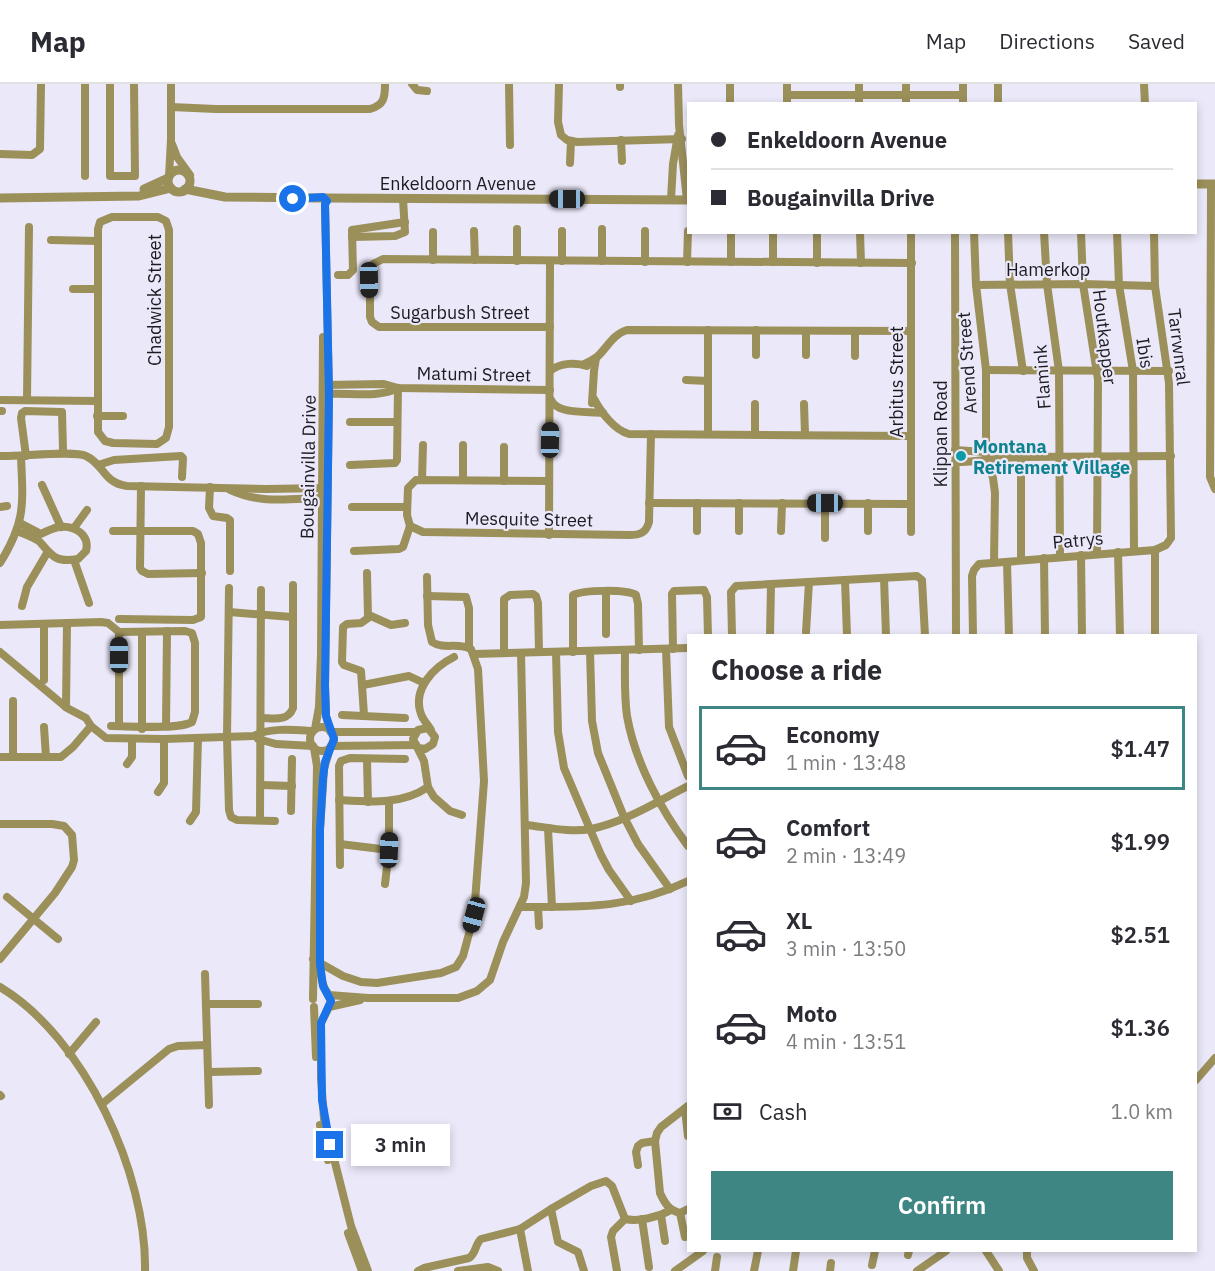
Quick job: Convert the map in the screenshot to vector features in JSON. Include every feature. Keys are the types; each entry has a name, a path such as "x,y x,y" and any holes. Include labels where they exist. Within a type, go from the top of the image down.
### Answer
{"street":[{"path":"0,154 32,155 40,149 41,84"},
{"path":"85,84 85,176"},
{"path":"110,84 110,176 135,176 134,84"},
{"path":"169,181 171,84"},
{"path":"171,107 370,109 378,107 383,102 385,84"},
{"path":"412,84 417,90 427,91"},
{"path":"510,84 510,145"},
{"path":"558,84 559,131 564,138 571,141 680,139"},
{"path":"678,84 680,139 687,192"},
{"path":"730,84 730,102"},
{"path":"787,84 787,99 963,99 963,84"},
{"path":"859,99 860,84"},
{"path":"906,84 906,99"},
{"path":"998,84 998,102"},
{"path":"1144,84 1145,102"},
{"path":"671,199 673,164 680,139"},
{"path":"171,140 177,157 205,194"},
{"path":"621,140 622,161"},
{"path":"570,163 571,141"},
{"name":"Enkeldoorn Avenue","path":"0,198 147,195 169,181 172,173 180,171 190,177"},
{"path":"185,189 190,177"},
{"name":"Enkeldoorn Avenue","path":"169,181 179,190 185,189 225,197 323,200 687,200"},
{"path":"1197,184 1213,184 1213,419 1210,477 1215,489"},
{"name":"Bougainvilla Drive","path":"323,200 326,385 325,686 326,716 334,739 324,769 320,829 314,1003 317,1104 319,1123 328,1147 362,1271"},
{"path":"338,275 348,275 353,270 352,237 400,235 405,232 404,200"},
{"name":"Chadwick Street","path":"112,217 158,217 166,221 168,225 169,434 163,442 157,444 113,443 100,437 97,416 98,289 100,222 112,217"},
{"path":"27,400 29,227"},
{"path":"517,229 517,261"},
{"path":"602,229 602,261"},
{"path":"474,231 474,260"},
{"path":"562,231 562,261"},
{"path":"645,231 645,262"},
{"path":"433,232 433,260 912,263"},
{"path":"687,262 688,234"},
{"path":"731,234 731,262"},
{"path":"773,234 773,262"},
{"path":"817,234 817,263"},
{"path":"860,234 861,263"},
{"name":"Arbitus Street","path":"911,234 911,532"},
{"name":"Klippan Road","path":"956,234 954,462 956,634"},
{"name":"Arend Street","path":"974,234 976,285 986,370 986,456 992,472 995,493 994,562"},
{"path":"1008,234 1011,284 1023,370"},
{"name":"Flamink","path":"1044,234 1047,284 1059,371 1060,556"},
{"name":"Houtkapper","path":"1081,234 1083,284 1097,372 1097,554"},
{"name":"Ibis","path":"1117,234 1119,285 1133,371 1134,551"},
{"name":"Tarrwnral","path":"1154,234 1155,286 1168,371 1171,456 1171,538 1166,545 1155,550"},
{"path":"51,240 98,241"},
{"name":"Sugarbush Street","path":"433,260 383,259 372,264 370,268 372,322 379,327 388,328 550,327"},
{"path":"549,535 550,261"},
{"name":"Hamerkop","path":"976,285 1155,286"},
{"path":"73,289 98,289"},
{"path":"594,371 584,364 596,358 614,337 627,330 911,331"},
{"path":"708,330 708,434"},
{"path":"756,330 756,356"},
{"path":"806,330 806,355"},
{"path":"855,331 855,356"},
{"name":"Matumi Street","path":"551,358 563,364 584,364"},
{"path":"585,411 594,399 596,358"},
{"name":"Matumi Street","path":"551,370 563,364"},
{"path":"986,370 1168,371"},
{"path":"686,380 708,381"},
{"name":"Matumi Street","path":"326,385 384,384 398,388 550,394 556,407 564,411"},
{"name":"Matumi Street","path":"326,394 391,392 398,388"},
{"name":"Matumi Street","path":"350,465 395,463 397,460 398,388"},
{"path":"594,399 603,413 624,433 910,436"},
{"path":"0,400 97,401"},
{"path":"755,404 755,434"},
{"path":"804,404 805,434"},
{"path":"0,563 23,529 21,418 23,411 62,412 63,450"},
{"path":"550,420 556,414 564,411 603,413"},
{"path":"97,416 123,416"},
{"path":"350,422 397,422"},
{"path":"651,434 649,503 911,504"},
{"path":"423,445 423,479"},
{"path":"463,445 463,480"},
{"path":"504,447 504,481"},
{"path":"955,450 986,456 1021,457 1171,456"},
{"path":"0,456 82,454 98,465 114,483 127,486 325,488"},
{"path":"98,465 114,460 181,456 183,458 182,477"},
{"path":"954,462 986,456"},
{"path":"1021,457 1021,560"},
{"path":"354,550 403,547 410,526 407,507 408,488 416,480 549,481"},
{"path":"42,485 61,526"},
{"path":"141,486 140,568 142,571 148,574 202,573"},
{"path":"210,487 210,512 213,516 230,520 230,571"},
{"path":"226,488 252,498 279,501 326,498"},
{"name":"Bougainvilla Drive","path":"326,498 319,696 314,730 310,740 314,747 317,766 317,961 323,986 331,1001 321,1023 321,1078 328,1147"},
{"name":"Mesquite Street","path":"410,526 423,532 637,535 647,528 649,503"},
{"path":"697,503 697,531"},
{"path":"739,503 739,531"},
{"path":"781,531 782,503"},
{"path":"825,503 825,538"},
{"path":"868,503 868,531"},
{"path":"352,507 407,507"},
{"path":"74,528 87,510"},
{"path":"61,526 74,528 82,532 87,543 83,555 74,560 60,558 47,553 38,541 23,529 41,534 61,526"},
{"path":"112,531 187,530 196,532 201,543 202,613 198,619 119,619"},
{"path":"1155,550 1155,634"},
{"name":"Patrys","path":"973,634 972,576 976,566 994,562 1060,556 1155,550"},
{"path":"1118,552 1120,634"},
{"path":"22,606 27,587 47,553"},
{"path":"1081,555 1082,634"},
{"path":"1044,558 1046,634"},
{"path":"74,560 88,603"},
{"path":"1007,562 1009,634"},
{"path":"367,573 368,617"},
{"path":"732,634 732,589 736,586 917,576 921,578 925,634"},
{"path":"427,577 429,635 432,642 441,646 504,653 687,648"},
{"path":"884,578 886,634"},
{"path":"845,580 847,634"},
{"path":"806,632 809,582"},
{"path":"261,718 286,717 293,708 293,585"},
{"path":"770,634 771,585"},
{"path":"228,588 227,736 230,814 237,820 275,821"},
{"path":"260,820 261,785 258,736 261,718 261,590"},
{"path":"687,773 669,727 672,594 674,591 704,590 707,597 708,634"},
{"path":"573,652 573,595 581,592 629,591 636,595 639,650"},
{"path":"606,592 606,634"},
{"path":"504,653 504,599 510,595 533,594 538,599 539,652"},
{"path":"317,961 343,976 361,982 377,983 456,968 467,944 474,915 484,781 478,669 471,651 469,608 466,597 427,596"},
{"path":"229,612 292,616"},
{"path":"364,716 363,685 359,669 344,665 342,662 344,625 361,623 368,617 374,616 391,625 405,623"},
{"path":"0,625 105,622 119,632 189,631 195,643 194,718 186,725 115,726 119,632"},
{"path":"66,707 67,623"},
{"path":"44,624 44,680"},
{"path":"166,726 167,631"},
{"path":"142,632 143,739"},
{"path":"590,651 594,736 598,753 624,817 638,844 670,890"},
{"path":"625,651 626,698 632,736 658,801 687,844"},
{"path":"0,652 66,707 86,718 88,729"},
{"path":"556,652 560,748 564,768 609,870 631,901"},
{"path":"368,998 322,1010 314,1003 318,993 323,992 329,995 368,998 463,997 487,984 495,968 502,942 520,907 526,883 520,653"},
{"path":"424,761 435,740 422,715 420,700 424,683 436,668 454,657"},
{"path":"363,685 410,676 424,683"},
{"path":"13,701 13,757"},
{"path":"342,715 405,718"},
{"path":"422,715 413,739 424,761 428,787 439,802 450,811 462,815"},
{"path":"44,727 46,758"},
{"path":"88,729 106,738 132,739 258,736 314,730 321,727 331,731 416,731 424,728 431,730"},
{"path":"0,757 61,757 88,729"},
{"path":"258,736 281,745 314,747 324,751 331,747 417,746 425,749 431,747"},
{"path":"190,822 196,812 198,738"},
{"path":"127,764 132,757 132,739"},
{"path":"158,792 164,783 164,739"},
{"path":"291,811 292,759"},
{"path":"340,865 339,766 341,761 346,759 405,759"},
{"path":"367,760 368,802"},
{"path":"261,785 292,786"},
{"path":"526,825 589,829 624,817 687,786"},
{"path":"339,800 389,802 416,794 428,787"},
{"path":"386,884 389,802"},
{"path":"0,824 59,824 68,828 72,835 74,860 55,893 0,959"},
{"path":"548,828 552,907"},
{"path":"340,844 389,850"},
{"path":"520,907 599,907 670,890 687,882"},
{"path":"7,897 58,939"},
{"path":"538,907 539,926"},
{"path":"205,974 209,1105"},
{"path":"0,987 21,1001 40,1019 69,1054 102,1104 133,1184 143,1234 144,1271"},
{"path":"206,1004 258,1004"},
{"path":"69,1054 96,1022"},
{"path":"102,1104 169,1049 178,1046 207,1045"},
{"path":"1197,1079 1215,1058"},
{"path":"209,1072 258,1071"},
{"path":"687,1107 661,1127 655,1141 660,1193 671,1210 680,1213 687,1210"},
{"path":"638,1165 638,1146 655,1141"},
{"path":"418,1271 469,1258 473,1256 477,1243 481,1239 520,1229 591,1186 606,1181 612,1186 625,1219"},
{"path":"551,1209 558,1242 578,1252 584,1271"},
{"path":"617,1271 611,1237 613,1231 625,1219 642,1219 661,1215 671,1210"},
{"path":"680,1213 685,1237"},
{"path":"661,1215 665,1241"},
{"path":"642,1219 649,1267"},
{"name":"Bougainvilla Drive","path":"349,1227 368,1271"},
{"path":"520,1229 528,1271"},
{"path":"675,1271 702,1252"},
{"path":"754,1271 758,1252"},
{"path":"793,1271 796,1252"},
{"path":"872,1265 875,1252"},
{"path":"917,1271 945,1252"},
{"path":"987,1252 999,1271"},
{"path":"1027,1252 1027,1258 1034,1271"},
{"path":"715,1271 717,1257"},
{"path":"458,1271 488,1267 498,1271"}],"place":[{"name":"Montana Retirement Village","path":"961,456"}],"route":[{"path":"293,199 323,197 327,201 325,204 327,218 329,498 325,686 327,722 334,739 325,762 320,829 320,964 323,986 331,1001 321,1023 322,1100 330,1145"}]}
